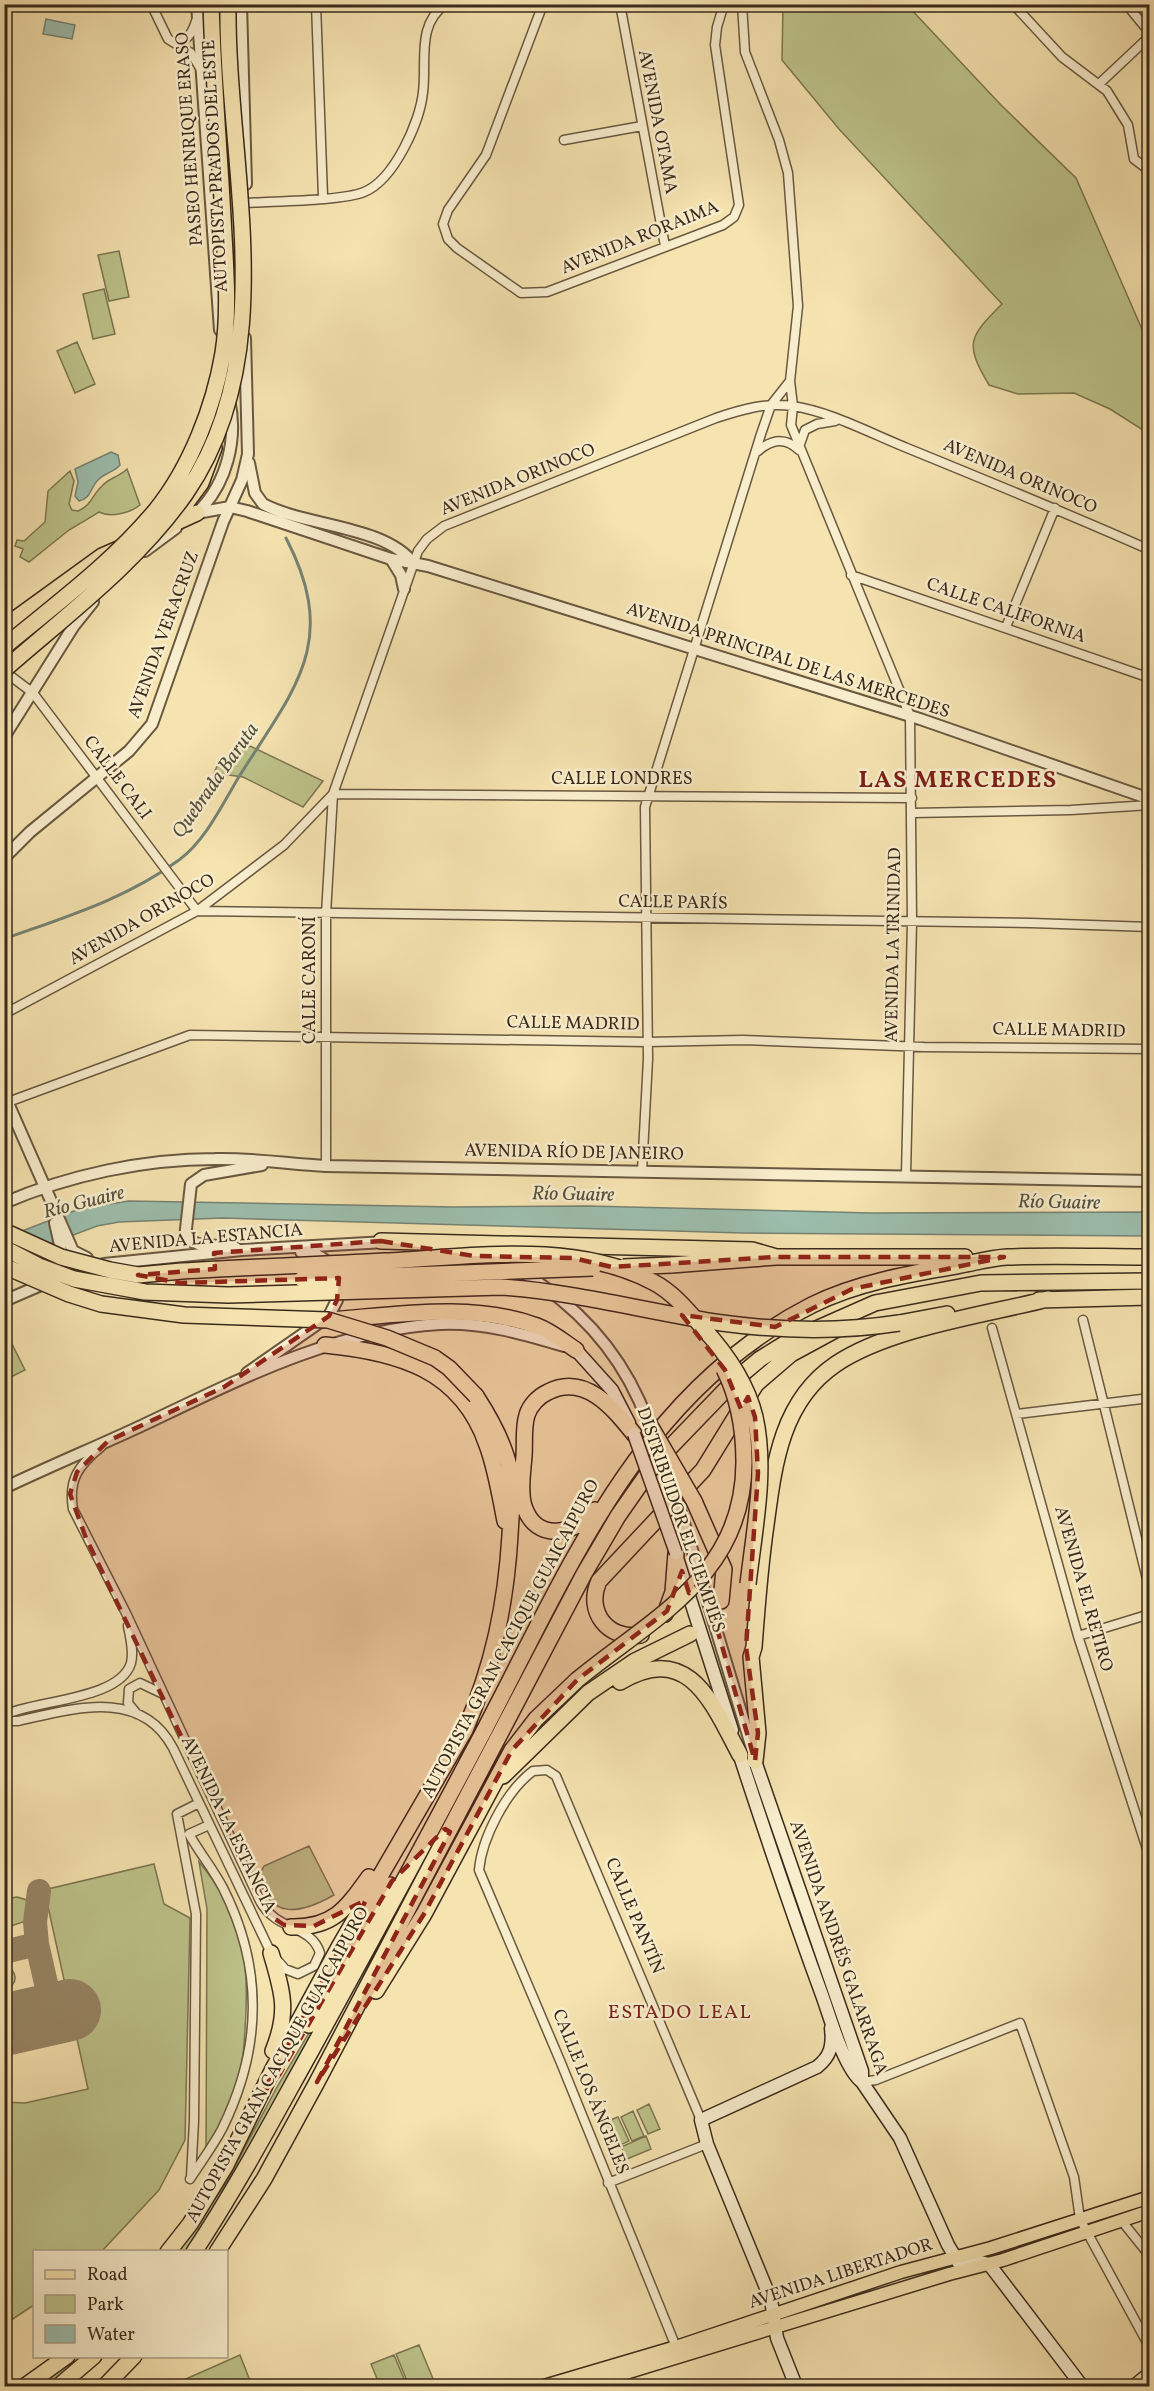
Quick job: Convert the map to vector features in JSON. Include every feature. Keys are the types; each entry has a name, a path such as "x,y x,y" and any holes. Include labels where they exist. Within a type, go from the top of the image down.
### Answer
{"highway":[{"name":"AUTOPISTA PRADOS DEL ESTE","path":"4,647 110,560 156,510 169,492 190,453 214,389 223,352 226,270 211,4"},
{"name":"AUTOPISTA PRADOS DEL ESTE","path":"4,670 111,579 151,537 199,473 216,436 227,403 238,346 243,272 228,4"},
{"path":"139,540 180,511 208,471 219,416 223,369"},
{"path":"4,627 102,556 197,513"},
{"path":"4,1231 61,1257 182,1283 671,1265 776,1257 1004,1257"},
{"path":"381,1241 752,1250 776,1257"},
{"path":"4,1248 39,1266 74,1279 145,1292 228,1295 501,1287 616,1303 723,1323 830,1330 901,1330"},
{"path":"138,1275 182,1270 514,1254 573,1258 602,1264 655,1283 675,1298 716,1342 745,1389 755,1418 758,1473 748,1584 746,1647 751,1657"},
{"name":"AUTOPISTA GRAN CACIQUE GUAICAIPURO","path":"195,2250 236,2186 414,1859 578,1547 620,1480 707,1379 727,1360 786,1319 816,1303 852,1289 1004,1257 1149,1257"},
{"path":"4,1266 37,1282 101,1304 184,1315 328,1320 441,1312 509,1317 539,1326 576,1350"},
{"name":"AUTOPISTA GRAN CACIQUE GUAICAIPURO","path":"218,2250 264,2179 317,2082 494,1748 550,1635 618,1516 655,1464 711,1403 744,1372 770,1353 823,1325 876,1304 981,1283 1149,1281"},
{"path":"317,2082 424,1914 494,1783 523,1735 577,1680 644,1630 692,1589 721,1551 734,1525 740,1499 744,1445 736,1396 725,1370 710,1349 655,1283"},
{"path":"676,1553 672,1597 659,1623 644,1634 632,1636 619,1634 606,1626 598,1616 594,1604 596,1588 602,1577 703,1470 756,1384 791,1354 849,1322 879,1312 1025,1283"},
{"path":"755,1761 758,1733 751,1657 772,1482 781,1440 790,1416 812,1385 835,1365 901,1330 1003,1304 1048,1299 1149,1297"},
{"path":"170,2250 190,2224 226,2165 311,1999 465,1730 480,1696 500,1626 509,1569 512,1488 509,1468 497,1432 476,1396 449,1368 435,1358 387,1338 328,1320"},
{"path":"325,1345 374,1351 411,1361 454,1390 468,1405 487,1445 510,1542"},
{"path":"620,1480 593,1513 577,1526 558,1533 538,1527 529,1517 522,1498 528,1413 544,1394 566,1387 577,1387 602,1400 634,1434"},
{"path":"648,1422 694,1501 724,1569 721,1601"},
{"path":"494,1783 509,1771 578,1701 635,1661 690,1634"},
{"path":"564,1717 634,1674 660,1668 674,1669 686,1675 705,1695 718,1713 740,1755"},
{"path":"291,1927 324,1924 337,1916 379,1862 392,1855"},
{"path":"262,2094 279,2074 392,1881 414,1859"},
{"path":"262,2094 260,2083 283,2028 281,1984 271,1953"},
{"path":"25,2386 63,2358"},
{"path":"60,2386 92,2358"},
{"path":"105,2386 133,2358"}],"main road":[{"name":"DISTRIBUIDOR EL CIEMPIÉS","path":"576,1350 612,1390 634,1434 676,1553 740,1755"},
{"name":"AVENIDA ANDRÉS GALARRAGA","path":"740,1755 787,1898 850,2067 905,2147 948,2244 963,2270"},
{"name":"AVENIDA ANDRÉS GALARRAGA","path":"755,1761 862,2071 862,2082"},
{"path":"701,2120 810,2071 824,2061 832,2044 830,2015"},
{"name":"CALLE PANTÍN","path":"701,2120 707,2144 771,2300 775,2329 796,2386"},
{"name":"AVENIDA LIBERTADOR","path":"544,2386 676,2347 956,2256 1149,2197"},
{"name":"AVENIDA LIBERTADOR","path":"583,2386 989,2264 1149,2211"},
{"path":"956,2256 989,2264 1082,2386"},
{"path":"1134,2386 1149,2373"}],"street":[{"path":"151,4 163,31 176,44 191,53 202,71"},
{"path":"230,507 242,480 248,454 245,320 248,276 241,4"},
{"path":"316,4 322,197"},
{"path":"205,113 211,127 219,195 232,203 362,193 370,189 400,155 423,96 424,41 427,30 437,10 446,4"},
{"name":"AVENIDA RORAIMA","path":"543,4 486,155 448,210 443,224 448,239 457,248 520,293 547,292 729,222 737,212 739,205 715,45 717,27 724,4"},
{"name":"AVENIDA OTAMA","path":"620,4 665,246"},
{"path":"742,4 745,52 780,140 788,173 798,306 790,381 793,406 791,425 799,450 910,716"},
{"path":"1013,4 1062,57 1107,91 1128,125 1134,159 1149,171"},
{"path":"1099,84 1149,35 1126,4"},
{"path":"176,44 184,42 190,35 197,10"},
{"name":"PASEO HENRIQUE ERASO","path":"197,10 223,369 231,404 230,452 215,492 197,513"},
{"path":"564,140 642,126"},
{"path":"211,205 236,208 240,305 245,320"},
{"path":"642,1171 647,1042 644,919 645,807 771,405 790,381"},
{"name":"AVENIDA ORINOCO","path":"4,1014 197,911 284,845 333,794 418,551 427,539 444,526 716,418 771,405 793,406 839,420 1055,508 1149,550"},
{"path":"799,450 801,436 805,430 817,424 839,420"},
{"path":"757,452 770,442 782,440 799,450"},
{"name":"AVENIDA PRINCIPAL DE LAS MERCEDES","path":"248,454 255,493 263,504 376,540 405,552 414,564"},
{"name":"AVENIDA PRINCIPAL DE LAS MERCEDES","path":"197,513 230,507 391,559 450,572 910,716 1149,799"},
{"name":"AVENIDA VERACRUZ","path":"4,858 30,832 135,745 152,724 230,507"},
{"path":"1006,627 1055,508"},
{"path":"4,737 84,612 150,547 197,513"},
{"path":"391,559 401,575 404,588"},
{"name":"CALLE CALIFORNIA","path":"851,575 1149,678"},
{"name":"CALLE CALI","path":"4,670 33,693 197,911"},
{"name":"AVENIDA LA TRINIDAD","path":"906,1175 912,922 910,716"},
{"name":"CALLE LONDRES","path":"333,794 912,798"},
{"name":"CALLE CARONÍ","path":"326,1166 328,1035 326,914 333,794"},
{"path":"912,813 1071,810 1149,805"},
{"name":"CALLE PARÍS","path":"197,911 1149,927"},
{"name":"CALLE MADRID","path":"6,1098 190,1035 328,1035 647,1042 743,1040 910,1046 1149,1049"},
{"path":"6,1098 53,1201 68,1252 63,1272 51,1281"},
{"name":"AVENIDA RÍO DE JANEIRO","path":"4,1203 45,1186 165,1162 214,1159 326,1166 1149,1181"},
{"path":"242,1250 227,1245 198,1244 185,1238 191,1184 204,1175 268,1163"},
{"path":"45,1186 68,1252 104,1264"},
{"name":"AVENIDA LA ESTANCIA","path":"4,1301 51,1281 104,1264 242,1250 381,1241"},
{"name":"DISTRIBUIDOR EL CIEMPIÉS","path":"381,1241 502,1262 532,1278 570,1305 608,1346 628,1376 648,1422 680,1510 755,1761"},
{"path":"224,1387 329,1316 337,1300 337,1277 323,1257 313,1252 262,1250"},
{"path":"1083,1320 1101,1403 1149,1591"},
{"path":"4,1488 224,1387 325,1345 408,1328 441,1324 500,1329 576,1350"},
{"name":"AVENIDA EL RETIRO","path":"993,1328 1078,1636 1149,1858"},
{"path":"1017,1414 1149,1398"},
{"name":"AVENIDA LA ESTANCIA","path":"4,1720 18,1721 101,1706 138,1714 157,1725 167,1735 271,1953 290,1972 298,1974 314,1966 320,1953 316,1943 308,1935 272,1918 260,1901 126,1613 86,1538 70,1494 77,1472 87,1459 108,1441"},
{"name":"AVENIDA LA ESTANCIA","path":"4,1715 100,1689 122,1679 131,1657 126,1613"},
{"path":"1078,1636 1149,1614"},
{"path":"138,1714 128,1703 129,1689 140,1683 162,1694"},
{"name":"CALLE PANTÍN","path":"481,1849 501,1809 528,1775 543,1770 556,1776 701,2120"},
{"path":"199,1803 177,1814 196,1914 194,2121 190,2179 221,2130 236,2096 248,2060 252,2036 254,1995 248,1953 221,1885 189,1834 209,1825"},
{"name":"CALLE LOS ÁNGELES","path":"481,1849 479,1870 553,2042 676,2347"},
{"path":"862,2082 876,2080 1020,2023 1074,2177 1080,2219 1149,2348"},
{"path":"608,2183 707,2144"},
{"path":"1122,2220 1149,2256"}],"highlighted area":[{"path":"381,1241 474,1256 573,1258 612,1267 776,1257 1004,1257 852,1289 775,1327 682,1315 725,1370 741,1409 748,1397 755,1417 758,1473 746,1647 758,1733 755,1761 703,1580 689,1593 682,1571 667,1611 577,1680 512,1750 424,1914 317,2082 450,1832 445,1829 392,1881 279,2075 262,2094 366,1900 314,1926 284,1925 266,1913 86,1538 70,1494 77,1472 108,1441 224,1387 329,1316 337,1300 339,1278 181,1283 138,1275 215,1269 214,1253"}],"green space":[{"path":"783,5 907,5 1001,105 1076,178 1145,336 1149,339 1149,434 1110,409 1074,393 1018,394 989,385 976,359 973,350 974,341 983,325 1002,304 839,129 782,60"},
{"path":"119,251 129,297 109,301 98,255"},
{"path":"104,289 115,334 93,339 83,294"},
{"path":"77,342 95,384 75,393 57,351"},
{"path":"127,469 140,505 120,514 109,515 99,512 69,530 29,562 20,557 23,549 15,546 17,540 24,541 45,522 48,491 70,471 74,481 69,504 72,510 78,511 89,503 105,483"},
{"path":"250,746 323,781 303,807 243,777 214,773 220,760"},
{"path":"8,1336 25,1370 9,1378 5,1370 5,1338"},
{"path":"309,1846 334,1895 299,1909 279,1907 270,1900 259,1875 264,1866"},
{"path":"199,1862 226,1901 235,1920 245,1960 246,1982 244,2045 239,2077 235,2092 206,2154 207,1909"},
{"path":"154,1864 164,1904 190,1918 185,2140 159,2190 103,2250 33,2250 33,2306 5,2324 5,2102 25,2103 88,2089 45,1893 48,1889"},
{"path":"17,1897 27,1900 31,1905 26,1921 5,1928 5,1899"},
{"path":"382,1909 222,2200 186,2250 179,2250 226,2183 277,2087"},
{"path":"4,1962 15,1976 13,1984 5,1990"},
{"path":"649,2104 660,2129 648,2134 637,2110"},
{"path":"633,2111 644,2136 632,2141 621,2117"},
{"path":"618,2117 629,2141 616,2147 605,2122"},
{"path":"646,2136 651,2149 627,2159 621,2147"},
{"path":"419,2345 436,2386 409,2386 396,2354"},
{"path":"240,2355 252,2386 170,2386"},
{"path":"394,2355 407,2386 380,2386 371,2364"},
{"path":"74,2358 85,2358 49,2386 37,2386"}],"water":[{"path":"46,19 75,25 72,39 43,34"},
{"path":"111,452 118,455 120,465 99,479 89,495 79,501 75,496 78,482 75,469"},
{"name":"Río Guaire","path":"129,1201 454,1207 587,1206 871,1213 1150,1212 1149,1236 743,1233 223,1218 119,1222 97,1226 5,1261 4,1238 79,1209"}],"waterway":[{"name":"Quebrada Baruta","path":"4,939 72,915 138,886 179,860 206,832 278,716 304,663 310,636 309,607 302,574 286,538"}],"taxiway":[{"path":"37,1944 35,1922 39,1891"},
{"path":"4,1952 37,1944 53,2014"}],"runway":[{"path":"4,2025 70,2010"}],"district":[{"name":"LAS MERCEDES","path":"958,781"},
{"name":"ESTADO LEAL","path":"680,2013"}]}
